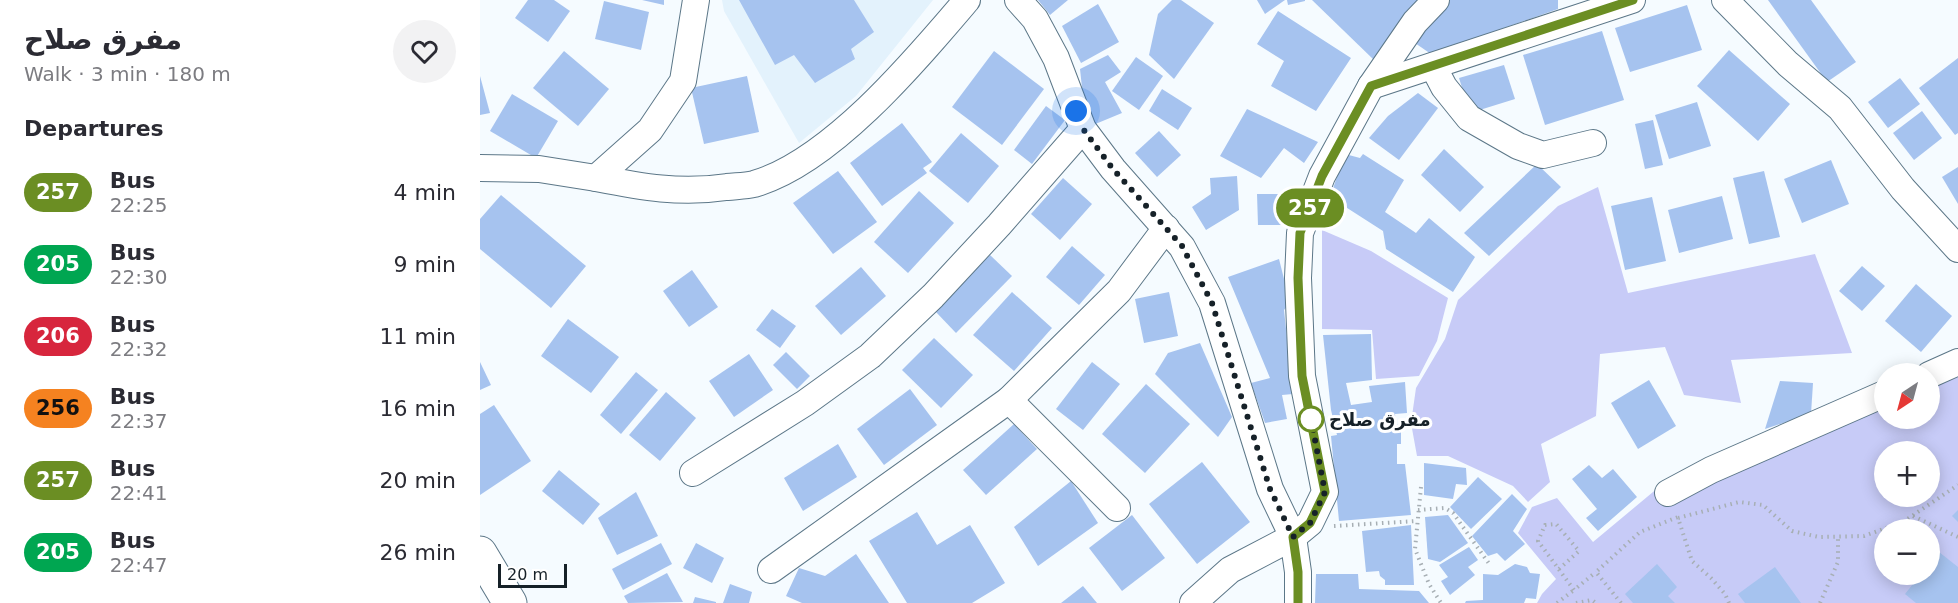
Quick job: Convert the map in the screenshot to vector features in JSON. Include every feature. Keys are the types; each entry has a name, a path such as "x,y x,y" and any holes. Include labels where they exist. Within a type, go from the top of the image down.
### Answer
{"main road":[{"path":"480,553 510,603"}],"street":[{"path":"596,178 650,130 683,81 696,0"},
{"path":"480,168 539,169 658,189 701,191 754,184 781,173 817,152 883,94 967,0"},
{"path":"1018,0 1035,19 1056,58 1083,129 1113,169 1182,246 1212,303 1270,489 1302,530"},
{"path":"1298,603 1302,530 1325,492 1302,376 1298,278 1300,233 1322,176 1371,86 1415,22 1436,0"},
{"path":"1371,86 1632,0"},
{"path":"1725,0 1788,64 1840,108 1903,189 1958,249"},
{"path":"1433,66 1444,87 1469,118 1518,146 1543,155 1593,143"},
{"path":"693,473 805,403 870,356 933,296 1083,129"},
{"path":"771,570 1009,400 1119,291 1166,228"},
{"path":"1940,370 1958,362"},
{"path":"1668,493 1711,470 1874,398"},
{"path":"1009,400 1117,508"},
{"path":"1193,603 1230,570 1302,530"}],"path":[{"path":"1557,603 1640,532 1678,518 1739,502 1763,505 1792,531 1819,537 1864,536 1903,522 1958,485"},
{"path":"1421,487 1415,549 1428,584 1441,603"},
{"path":"1668,493 1692,561 1711,578 1730,603"},
{"path":"1419,510 1445,508 1452,513 1490,565"},
{"path":"1913,516 1958,537"},
{"path":"1302,530 1417,521"},
{"path":"1559,569 1579,551 1556,524 1545,525 1538,541 1574,590"},
{"path":"1820,603 1838,562 1838,536"},
{"path":"1596,572 1621,603"},
{"path":"1576,603 1592,600 1596,603"}],"shaded area":[{"path":"722,0 933,0 856,96 799,143 724,11"},
{"path":"1598,187 1628,293 1815,254 1852,353 1731,360 1741,403 1684,395 1665,347 1600,354 1596,416 1541,444 1550,482 1528,502 1513,486 1448,456 1417,456 1411,423 1416,388 1445,339 1458,300 1558,206"},
{"path":"1322,230 1371,251 1448,298 1437,341 1419,376 1376,379 1372,330 1322,329"},
{"path":"1958,377 1958,603 1537,603 1556,579 1518,533 1532,507 1557,498 1593,542 1659,487 1874,408 1874,429 1940,429 1940,383"}],"building":[{"path":"528,0 554,0 570,11 548,42 515,18"},
{"path":"642,0 664,0 664,5"},
{"path":"739,0 854,0 874,32 851,49 855,59 815,83 794,55 775,65"},
{"path":"1038,0 1068,0 1050,15"},
{"path":"1172,0 1181,0 1214,23 1174,79 1149,55 1158,14"},
{"path":"1257,0 1285,0 1265,14"},
{"path":"1287,0 1305,0 1305,1 1288,5"},
{"path":"1312,0 1424,0 1374,60"},
{"path":"1448,0 1558,0 1558,9 1431,54 1412,41"},
{"path":"1768,0 1811,0 1856,62 1827,82"},
{"path":"604,1 649,12 641,50 595,39"},
{"path":"1098,4 1119,42 1081,63 1062,26"},
{"path":"1687,5 1702,50 1630,72 1615,28"},
{"path":"1278,11 1351,58 1316,111 1271,86 1284,61 1257,44"},
{"path":"1602,31 1624,100 1545,125 1523,55"},
{"path":"1729,50 1790,104 1758,141 1697,86"},
{"path":"564,51 609,89 578,126 533,88"},
{"path":"994,51 1044,89 1002,145 952,107"},
{"path":"1108,55 1121,72 1105,82 1122,113 1093,125 1084,106 1080,69"},
{"path":"1136,57 1163,76 1139,110 1112,91"},
{"path":"1958,58 1958,133 1955,135 1919,88"},
{"path":"1504,65 1515,99 1470,113 1459,78"},
{"path":"480,76 490,113 480,115"},
{"path":"747,76 759,132 704,144 691,88"},
{"path":"1900,78 1920,104 1888,128 1868,102"},
{"path":"1162,89 1192,108 1178,130 1149,111"},
{"path":"1418,93 1438,108 1399,160 1369,138 1388,116"},
{"path":"512,94 558,121 536,158 490,131"},
{"path":"1697,102 1711,146 1669,159 1655,115"},
{"path":"1046,106 1065,120 1032,164 1014,150"},
{"path":"1247,109 1318,142 1304,163 1284,148 1261,178 1220,156"},
{"path":"1922,111 1942,138 1914,160 1893,133"},
{"path":"1653,120 1663,165 1645,169 1635,124"},
{"path":"902,123 932,162 923,168 927,173 882,206 850,163"},
{"path":"1159,131 1181,155 1157,177 1135,153"},
{"path":"961,133 999,166 968,203 929,171"},
{"path":"1444,149 1484,187 1460,212 1421,175"},
{"path":"1345,154 1360,158 1363,154 1404,180 1385,212 1416,233 1429,218 1475,257 1453,292 1386,249 1383,231 1330,197"},
{"path":"1831,160 1849,204 1802,223 1784,179"},
{"path":"1537,164 1561,187 1489,256 1464,233"},
{"path":"1958,167 1958,204 1942,177"},
{"path":"838,171 877,222 833,254 793,203"},
{"path":"1764,171 1780,237 1749,244 1733,178"},
{"path":"1237,176 1239,210 1206,230 1192,207 1211,194 1210,178"},
{"path":"1063,178 1092,204 1060,240 1031,214"},
{"path":"919,191 954,223 908,273 874,242"},
{"path":"1257,194 1285,194 1285,225 1258,225"},
{"path":"501,195 586,266 551,308 480,249 480,219"},
{"path":"1722,196 1733,239 1679,253 1668,210"},
{"path":"1652,197 1666,261 1625,270 1611,206"},
{"path":"1072,246 1105,275 1079,305 1046,277"},
{"path":"990,255 1012,276 956,333 935,311"},
{"path":"1279,259 1290,303 1284,310 1293,394 1282,395 1287,419 1265,423 1251,383 1270,378 1228,277"},
{"path":"1862,266 1885,286 1862,311 1839,291"},
{"path":"861,267 886,296 841,335 815,306"},
{"path":"692,270 718,307 689,327 663,291"},
{"path":"1916,284 1952,316 1921,352 1885,321"},
{"path":"1012,292 1052,328 1014,371 973,335"},
{"path":"1169,292 1178,336 1144,343 1135,299"},
{"path":"772,309 796,326 780,348 756,330"},
{"path":"568,319 619,357 591,393 541,356"},
{"path":"1371,334 1372,380 1346,383 1351,405 1372,402 1369,386 1405,382 1407,413 1395,414 1396,425 1401,424 1401,444 1397,444 1397,464 1405,464 1411,515 1339,521 1331,436 1337,435 1331,410 1323,335"},
{"path":"934,338 973,375 941,408 902,370"},
{"path":"1200,343 1232,417 1218,437 1155,374 1168,353"},
{"path":"786,352 810,376 797,389 773,365"},
{"path":"749,354 773,390 734,417 709,381"},
{"path":"480,362 491,385 480,390"},
{"path":"1092,362 1120,384 1083,430 1056,409"},
{"path":"636,372 658,390 621,434 600,415"},
{"path":"1649,380 1676,426 1638,449 1611,403"},
{"path":"1780,381 1813,383 1811,414 1765,429"},
{"path":"1146,384 1190,424 1145,473 1102,434"},
{"path":"910,389 937,425 884,465 857,429"},
{"path":"666,392 696,418 660,461 629,435"},
{"path":"494,405 531,461 480,495 480,414"},
{"path":"1014,424 1037,449 986,495 963,470"},
{"path":"838,444 857,477 803,511 784,478"},
{"path":"1202,462 1250,522 1197,564 1149,504"},
{"path":"1424,463 1466,468 1467,485 1456,484 1453,499 1424,495"},
{"path":"1589,465 1602,478 1613,469 1637,497 1598,531 1586,518 1597,509 1572,479"},
{"path":"559,470 600,504 583,525 542,491"},
{"path":"1478,477 1502,499 1471,529 1450,507"},
{"path":"1071,481 1098,523 1038,566 1014,527"},
{"path":"636,492 658,536 617,555 598,518"},
{"path":"1512,494 1527,509 1513,531 1525,544 1505,561 1497,553 1488,556 1472,536"},
{"path":"1958,510 1958,522 1952,516"},
{"path":"917,512 937,545 970,525 1005,583 972,603 907,603 869,541"},
{"path":"1132,515 1165,558 1122,591 1089,548"},
{"path":"1448,515 1468,543 1440,562 1428,559 1425,517"},
{"path":"1411,525 1414,585 1385,585 1385,580 1380,576 1379,571 1366,572 1362,531"},
{"path":"661,543 672,564 623,590 612,569"},
{"path":"696,543 724,558 712,583 683,568"},
{"path":"1469,547 1478,560 1468,567 1475,575 1450,595 1441,581 1448,577 1439,565"},
{"path":"1940,553 1958,567 1958,603 1916,603 1905,594 1912,585 1940,585"},
{"path":"856,554 889,603 802,603 786,596 799,568 825,576"},
{"path":"1515,564 1527,567 1530,573 1540,574 1536,599 1526,598 1524,603 1465,603 1466,601 1483,600 1483,574 1498,575"},
{"path":"1657,564 1677,587 1668,596 1675,603 1633,603 1625,594"},
{"path":"1775,567 1801,603 1745,603 1738,594"},
{"path":"667,573 683,602 628,603 624,596"},
{"path":"1316,574 1358,574 1359,589 1419,591 1429,603 1315,603"},
{"path":"730,584 752,592 749,603 723,603"},
{"path":"1083,586 1097,603 1061,603"},
{"path":"695,597 716,602 716,603 693,603"}],"bus line":[{"name":"257","path":"1298,603 1298,572 1293,537 1310,523 1325,492 1302,376 1298,278 1300,233 1322,176 1371,86 1633,0"}],"place":[{"name":"مفرق صلاح","path":"1311,419"}],"route":[{"path":"1076,111 1083,129 1113,169 1182,246 1212,303 1270,489 1293,537 1310,523 1325,492 1311,419"}]}
